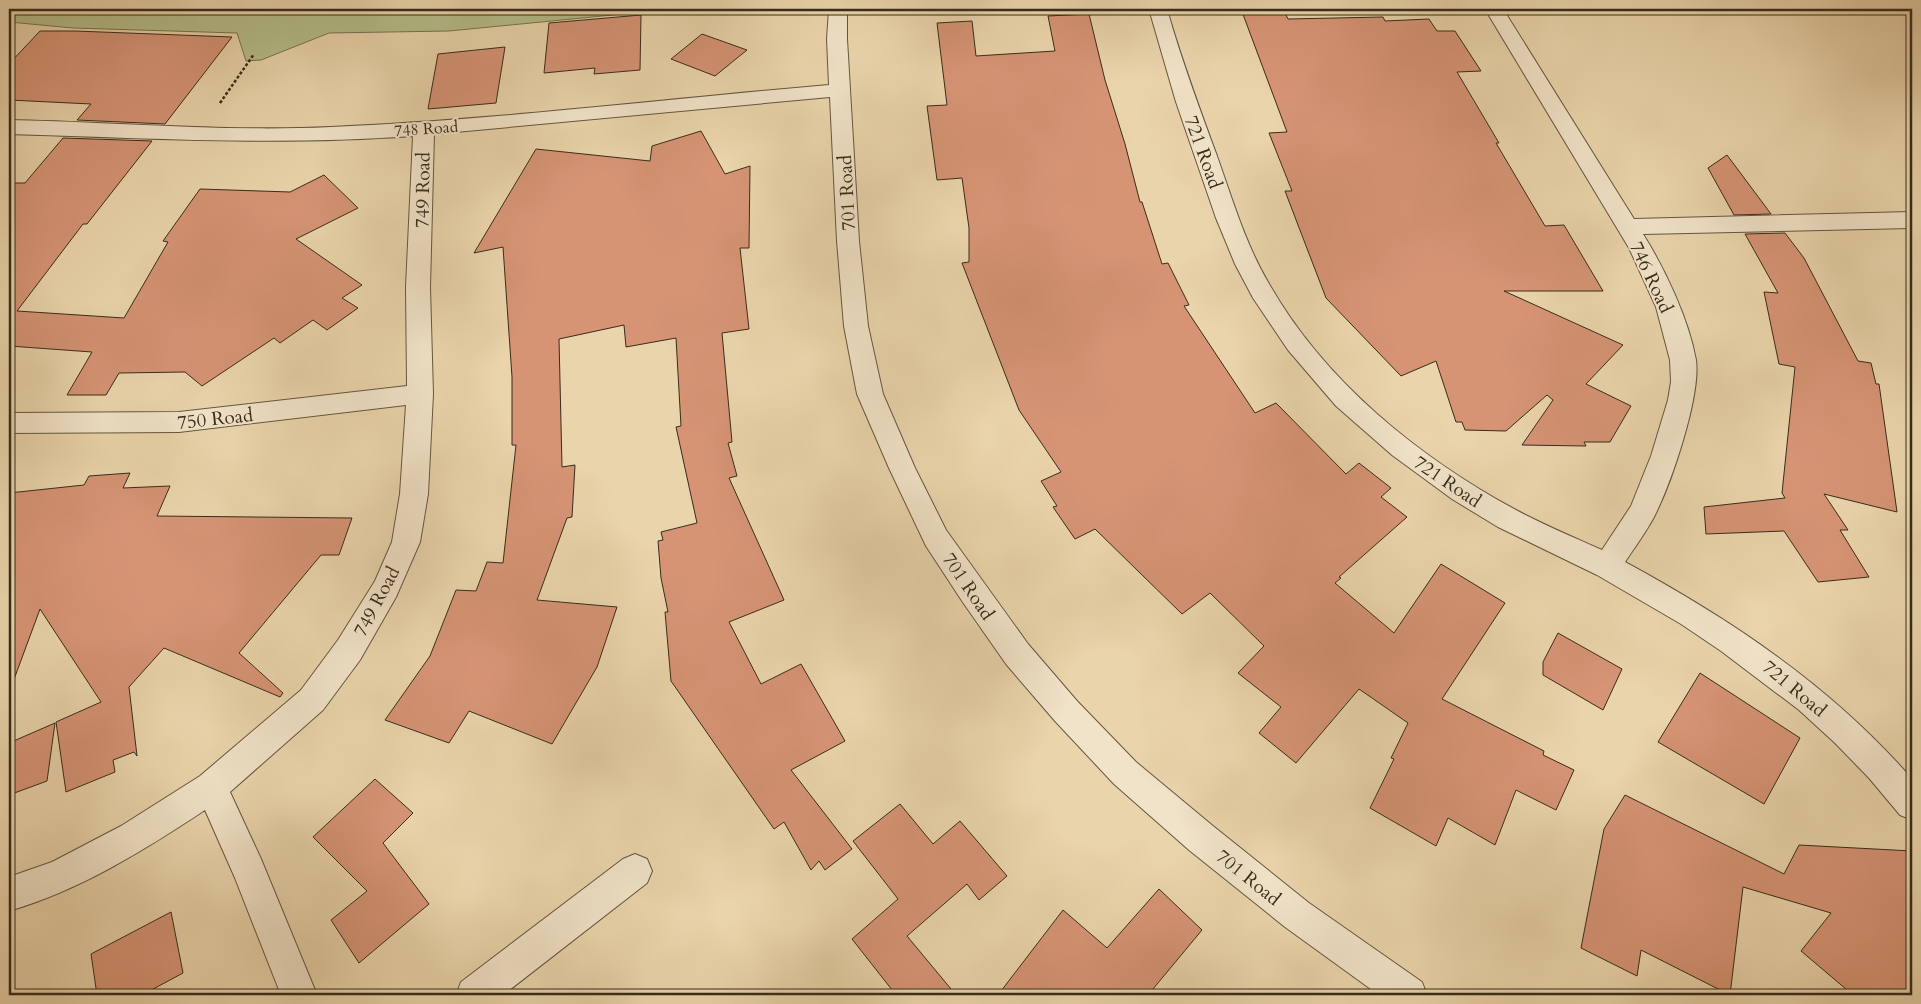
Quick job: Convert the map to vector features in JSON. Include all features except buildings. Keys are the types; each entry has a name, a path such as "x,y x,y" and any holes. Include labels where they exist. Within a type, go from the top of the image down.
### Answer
{"street":[{"name":"701 Road","path":"838,9 837,39 848,241 856,326 870,394 902,468 936,538 1017,654 1066,712 1125,774 1296,915 1409,995"},
{"name":"721 Road","path":"1158,9 1187,106 1226,214 1254,279 1294,341 1342,398 1392,442 1435,474 1496,512 1607,566 1761,659 1842,728 1894,781 1912,804"},
{"name":"746 Road","path":"1494,9 1640,248 1668,307 1683,360 1684,382 1681,400 1667,446 1643,511 1607,566"},
{"name":"748 Road","path":"9,127 196,133 310,134 424,128 841,90"},
{"name":"749 Road","path":"9,894 59,877 133,838 211,787 312,700 349,650 386,588 406,542 414,494 420,394 418,287 424,128"},
{"path":"1628,227 1912,220"},
{"name":"750 Road","path":"9,423 179,422 420,394"},
{"path":"211,787 249,871 299,995"},
{"path":"474,995 635,871"}],"path":[{"path":"196,133 228,93 254,54"}],"green space":[{"path":"9,9 674,9 449,31 329,33 261,60 246,61 237,33 73,28 9,22"}]}
